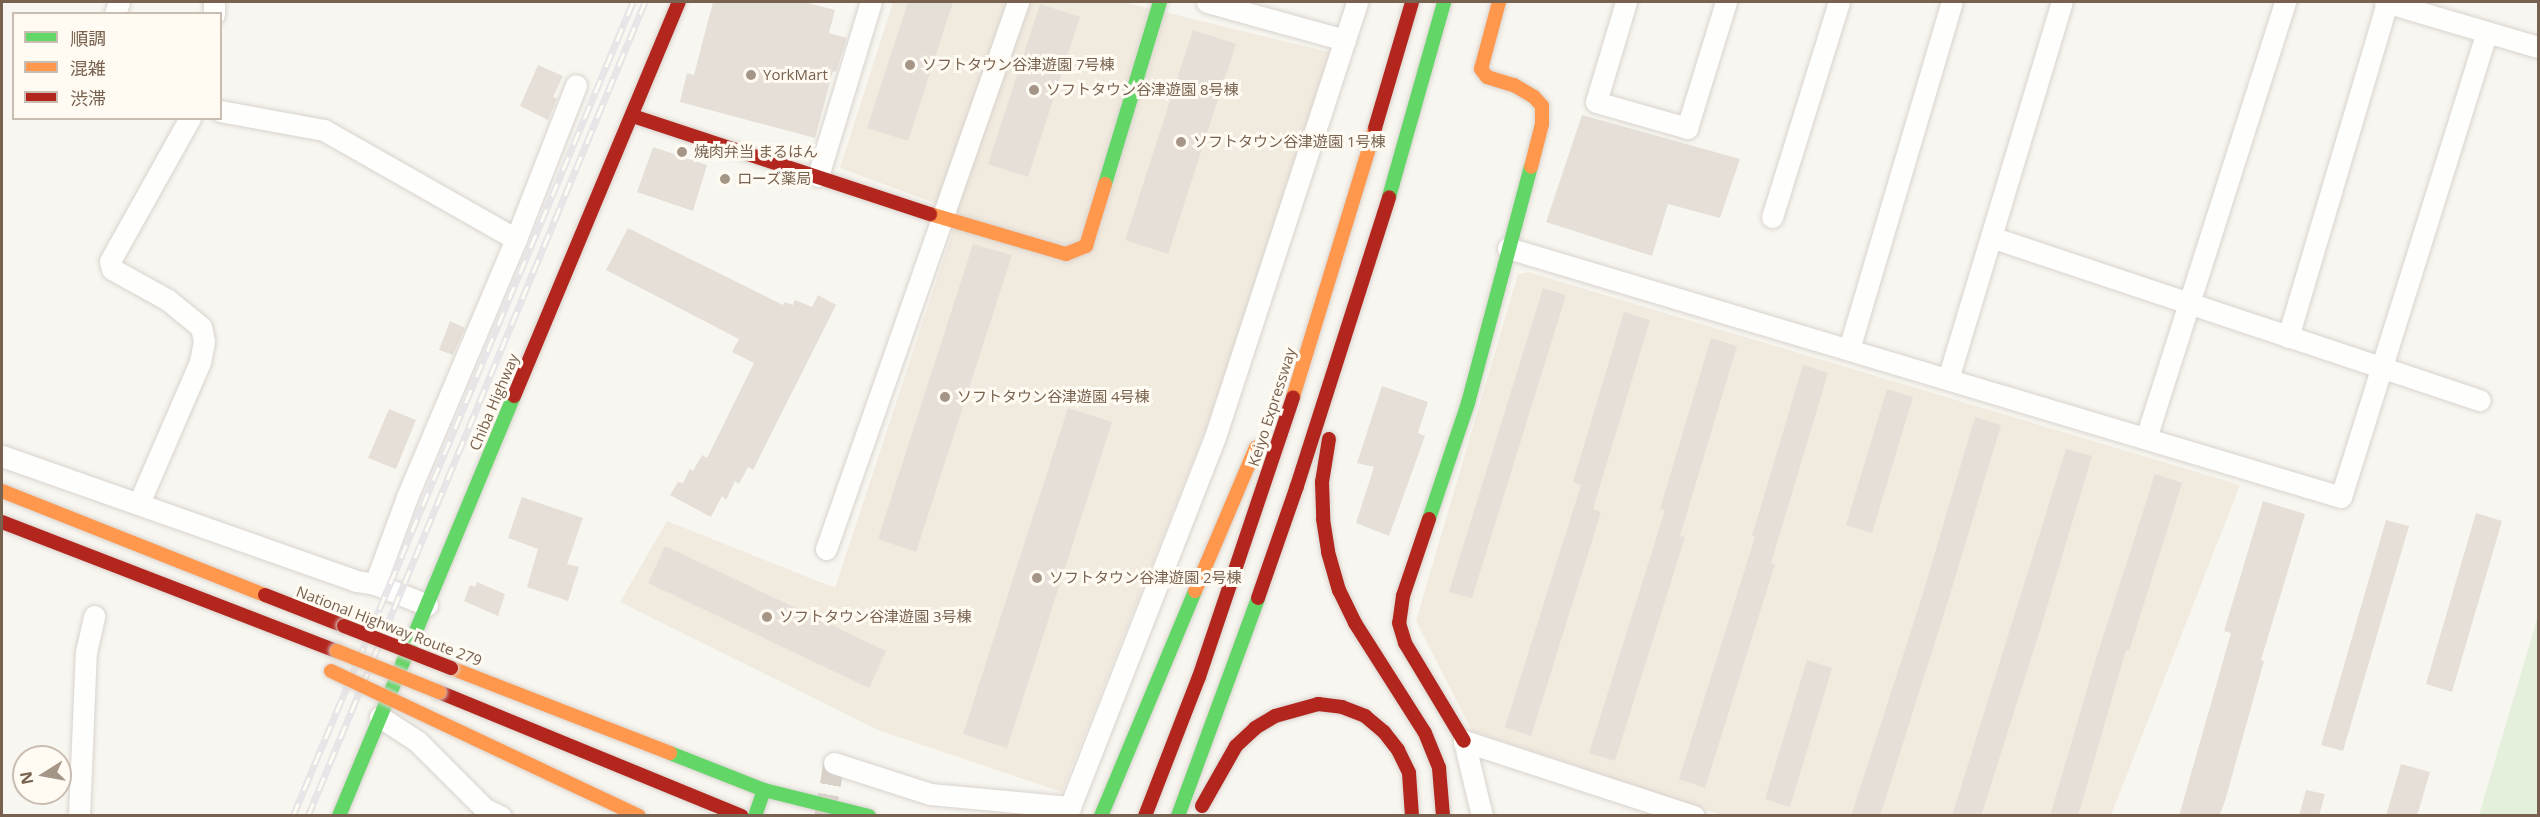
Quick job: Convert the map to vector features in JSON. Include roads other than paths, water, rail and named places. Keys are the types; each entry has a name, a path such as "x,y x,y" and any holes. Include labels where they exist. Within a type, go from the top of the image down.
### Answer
{"main road":[{"name":"Chiba Highway","path":"339,816 679,2"},
{"path":"633,116 943,218 1066,254 1086,246 1160,2"},
{"name":"Keiyo Expressway","path":"1145,816 1198,677 1261,497 1356,194 1412,2"},
{"path":"1178,816 1250,624 1371,259 1444,2"},
{"path":"1464,741 1405,643 1399,623 1403,596 1468,403 1542,124 1542,106 1534,97 1514,85 1487,77 1481,69 1499,2"},
{"path":"1290,358 1356,194"},
{"path":"1371,259 1333,423 1322,482 1323,519 1328,552 1340,590 1356,624 1425,733 1439,768 1443,816"},
{"path":"1101,816 1262,432"},
{"name":"National Highway Route 279","path":"2,491 764,790 869,816"},
{"path":"4,523 64,560"},
{"path":"4,523 337,651 742,816"},
{"path":"325,669 639,816"},
{"path":"1197,816 1221,769 1236,746 1255,728 1275,716 1318,704 1342,707 1365,717 1384,732 1398,750 1409,773 1412,816"},
{"path":"755,816 764,790"}],"street":[{"path":"818,176 870,2"},
{"path":"826,549 1018,2"},
{"path":"1208,2 1345,40"},
{"path":"834,763 930,794 1070,807 1215,436 1357,2"},
{"path":"1626,2 1596,102 1688,128 1726,2"},
{"path":"1772,217 1839,2"},
{"path":"1849,349 1952,2"},
{"path":"1948,379 2062,2"},
{"path":"2146,438 2285,2"},
{"path":"2288,337 2386,2 2538,47"},
{"path":"1508,248 2341,496 2487,32"},
{"path":"375,584 407,497 516,239 576,85"},
{"path":"222,111 324,130 516,239"},
{"path":"139,503 200,362 204,341 201,327 168,300 112,269 110,261 189,120"},
{"path":"1991,237 2479,400"},
{"path":"2,456 356,581 375,584 427,605"},
{"path":"79,816 86,652 94,616"},
{"path":"380,717 417,741 485,809 500,816"},
{"path":"1464,741 1482,816"},
{"path":"1464,741 1694,816"}],"tunnel":[{"path":"825,815 834,763"}],"railway":[{"path":"293,816 633,2"},
{"path":"308,816 645,2"}],"place":[{"name":"ソフトタウン谷津遊園 7号棟","path":"910,65"},
{"name":"YorkMart","path":"751,75"},
{"name":"ソフトタウン谷津遊園 8号棟","path":"1034,90"},
{"name":"ソフトタウン谷津遊園 1号棟","path":"1181,142"},
{"name":"焼肉弁当 まるはん","path":"682,152"},
{"name":"ローズ薬局","path":"725,179"},
{"name":"ソフトタウン谷津遊園 4号棟","path":"945,397"},
{"name":"ソフトタウン谷津遊園 2号棟","path":"1037,578"},
{"name":"ソフトタウン谷津遊園 3号棟","path":"767,617"}]}
